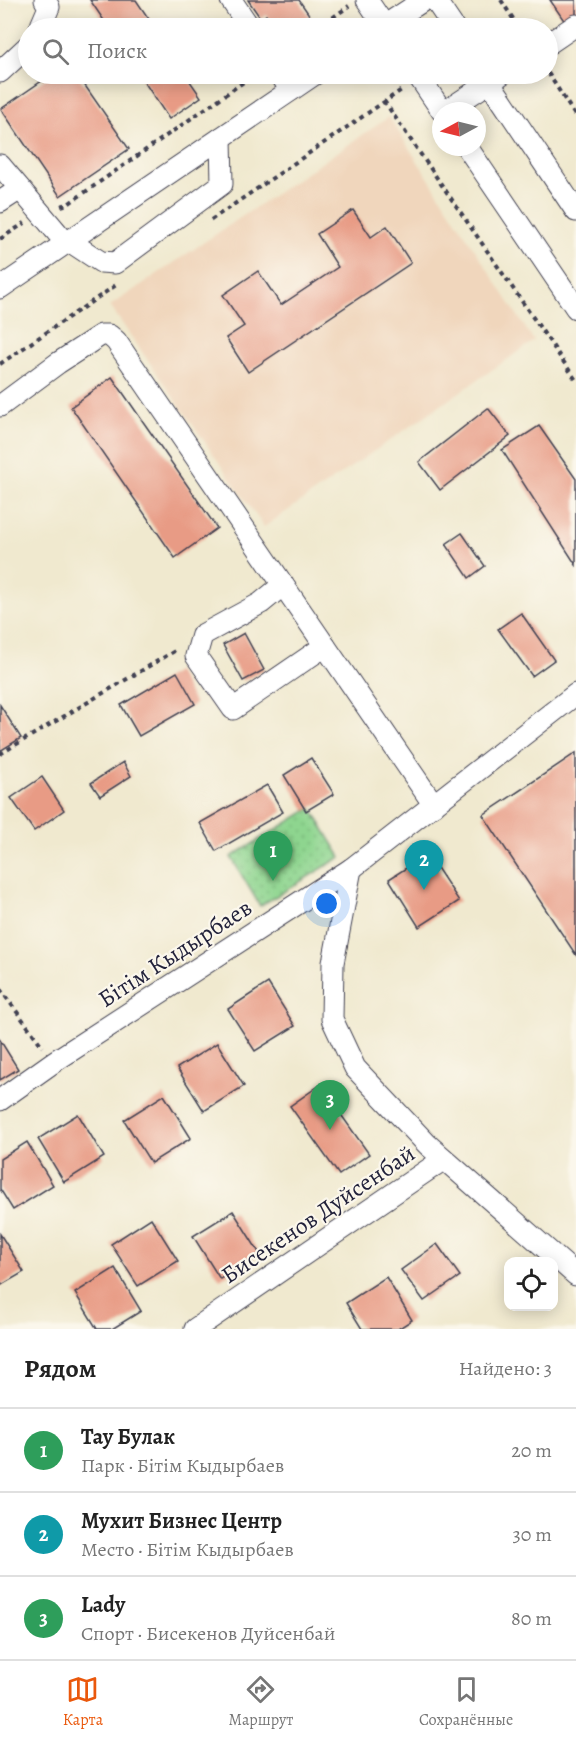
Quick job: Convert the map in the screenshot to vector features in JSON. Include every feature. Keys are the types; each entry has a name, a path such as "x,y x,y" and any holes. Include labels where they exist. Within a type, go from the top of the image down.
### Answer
{"street":[{"path":"44,18 49,7 45,0"},
{"path":"231,0 243,18"},
{"path":"367,0 378,18"},
{"path":"398,18 424,0"},
{"path":"435,0 447,18"},
{"path":"558,37 576,25"},
{"path":"0,72 18,55"},
{"path":"0,288 221,138 283,84"},
{"path":"424,84 437,102"},
{"path":"456,102 481,84"},
{"path":"497,84 576,211"},
{"path":"0,165 68,242 101,262 115,263 222,184 221,138"},
{"path":"473,156 576,308"},
{"path":"0,202 20,189"},
{"path":"0,406 58,363 101,335 109,335 116,340 434,805"},
{"path":"283,585 261,603 202,635 196,656 232,709 325,646"},
{"name":"Бiтiм Кыдырбаев","path":"0,1100 55,1061 351,869 576,694"},
{"path":"351,869 333,963 332,1019 355,1068 444,1159"},
{"name":"Бисекенов Дуйсенбай","path":"195,1329 444,1159 576,1275"}],"path":[{"path":"332,18 358,0"},
{"path":"501,0 513,18"},
{"path":"0,239 40,213 68,204 241,84"},
{"path":"208,222 407,84"},
{"path":"555,84 576,117"},
{"path":"384,101 576,380"},
{"path":"0,364 119,283"},
{"path":"0,754 202,635"},
{"path":"0,989 55,1061"}],"shaded area":[{"path":"389,117 534,341 264,527 110,306"}],"green space":[{"path":"311,808 341,857 260,906 231,857"}],"building":[{"path":"90,0 136,0 148,18 102,18"},
{"path":"248,0 299,0 310,16 307,18 268,18 266,15 260,18"},
{"path":"550,0 576,0 576,14 565,22"},
{"path":"37,84 84,84 129,149 60,196 1,109"},
{"path":"146,84 192,84 201,97 169,119"},
{"path":"353,210 371,237 387,226 411,263 248,372 226,338 244,326 223,295 258,271 281,305 338,267 317,234"},
{"path":"112,377 217,528 175,558 71,407"},
{"path":"488,408 510,436 440,490 419,462"},
{"path":"539,426 576,479 576,565 502,450"},
{"path":"462,533 485,566 469,578 446,544"},
{"path":"521,613 554,660 532,676 498,629"},
{"path":"244,633 264,670 243,681 223,645"},
{"path":"177,672 195,704 139,736 121,705"},
{"path":"0,705 21,738 0,751"},
{"path":"576,753 576,955 483,815"},
{"path":"311,758 334,794 306,811 284,775"},
{"path":"123,762 131,776 100,796 91,783"},
{"path":"42,777 64,810 34,831 11,798"},
{"path":"267,785 283,812 216,851 200,823"},
{"path":"428,854 459,901 419,927 389,879"},
{"path":"268,983 295,1026 255,1051 228,1009"},
{"path":"0,1040 18,1069 0,1080"},
{"path":"217,1043 244,1086 204,1111 177,1068"},
{"path":"320,1085 369,1154 339,1175 290,1106"},
{"path":"164,1095 191,1138 151,1163 124,1120"},
{"path":"78,1114 104,1157 64,1182 38,1139"},
{"path":"27,1142 53,1185 13,1210 0,1189 0,1159"},
{"path":"233,1211 260,1254 220,1279 193,1236"},
{"path":"151,1218 178,1261 138,1286 111,1244"},
{"path":"0,1234 24,1272 0,1286"},
{"path":"437,1244 460,1276 424,1301 401,1270"},
{"path":"115,1268 141,1311 112,1329 97,1329 75,1293"},
{"path":"386,1277 412,1320 398,1329 362,1329 346,1303"}],"place":[{"name":"Тау Булак","path":"273,881"},
{"name":"Мухит Бизнес Центр","path":"424,890"},
{"name":"Lady","path":"330,1130"}]}
